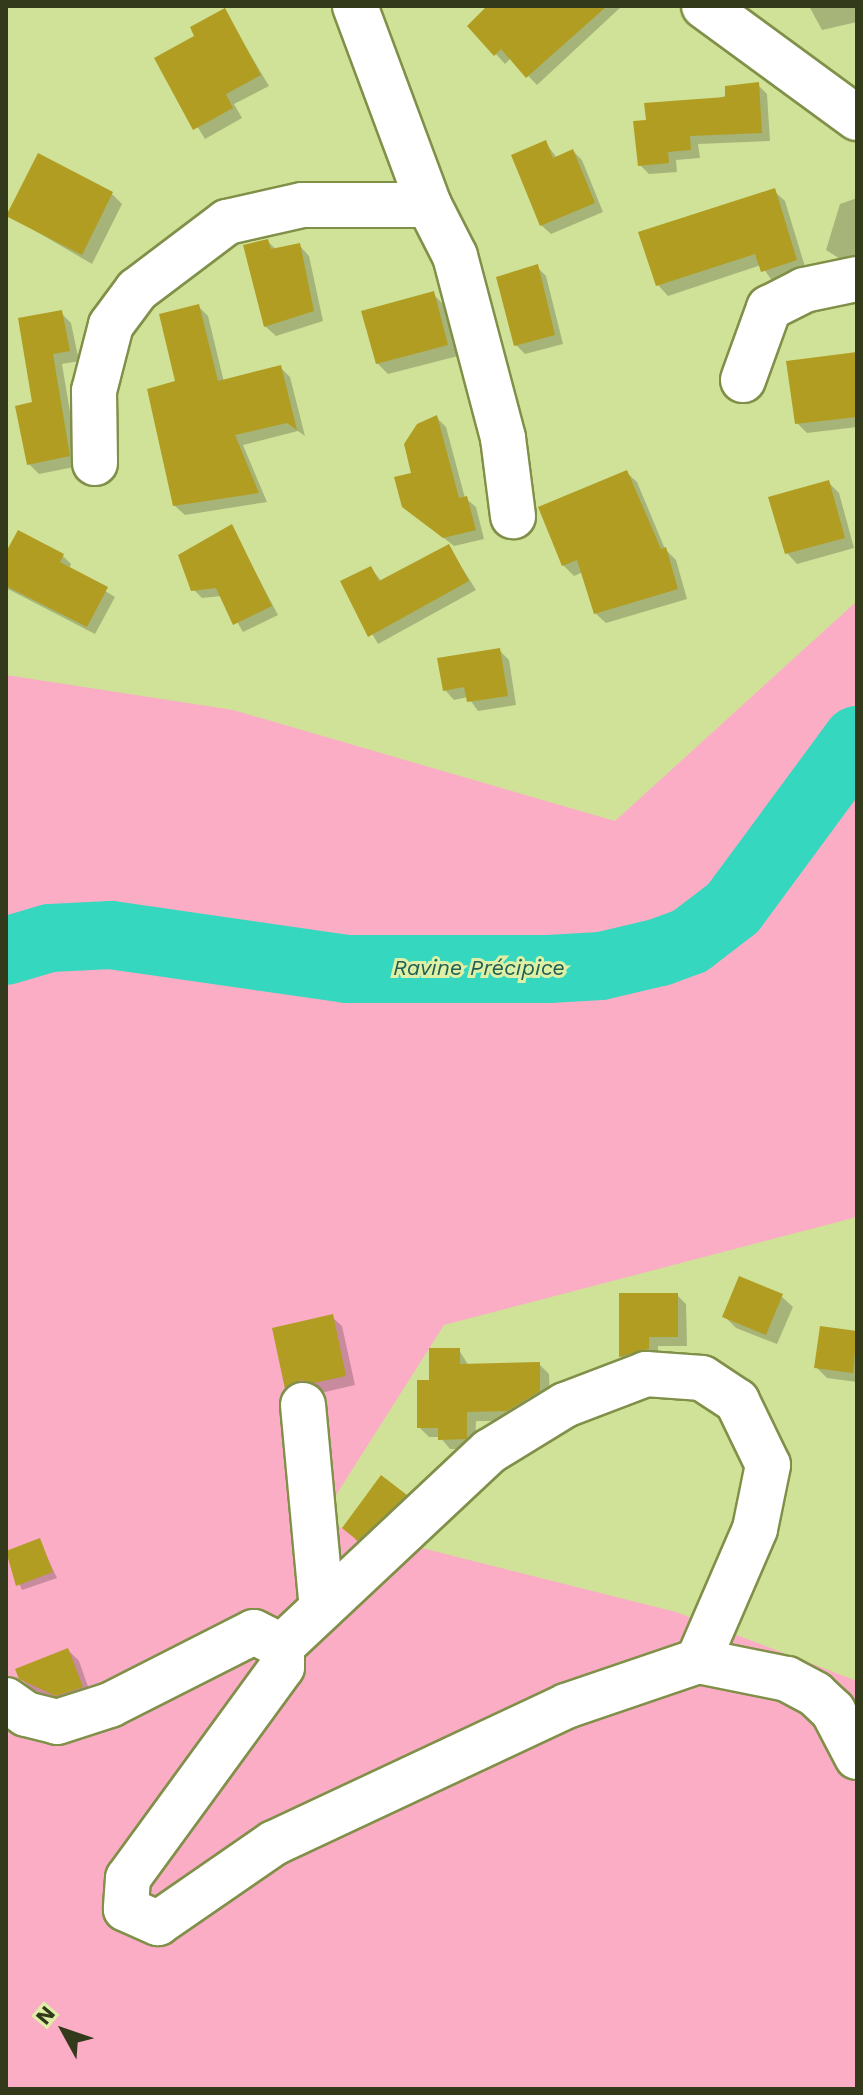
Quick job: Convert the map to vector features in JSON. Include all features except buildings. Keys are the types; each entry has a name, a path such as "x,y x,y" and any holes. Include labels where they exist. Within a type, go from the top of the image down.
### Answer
{"street":[{"path":"355,6 429,205 455,256 503,438 513,516"},
{"path":"704,6 857,118"},
{"path":"95,463 94,391 111,325 137,290 227,222 302,205 429,205"},
{"path":"743,380 769,308 804,290 857,279"},
{"path":"698,1661 755,1529 768,1465 737,1401 702,1378 646,1374 565,1405 490,1451 282,1646 282,1667 128,1878 126,1909 140,1918 158,1923 274,1843 566,1706 698,1661 787,1679 815,1694 833,1711 857,1757"},
{"path":"303,1405 322,1608"},
{"path":"6,1700 26,1714 57,1722 110,1705 254,1632 282,1646"}],"shaded area":[{"path":"857,601 857,1217 444,1325 319,1522 676,1612 857,1681 857,2089 6,2089 6,675 233,710 615,821"}],"waterway":[{"name":"Ravine Précipice","path":"6,951 50,938 111,935 347,969 549,969 601,966 660,952 690,941 733,908 857,740"}]}
